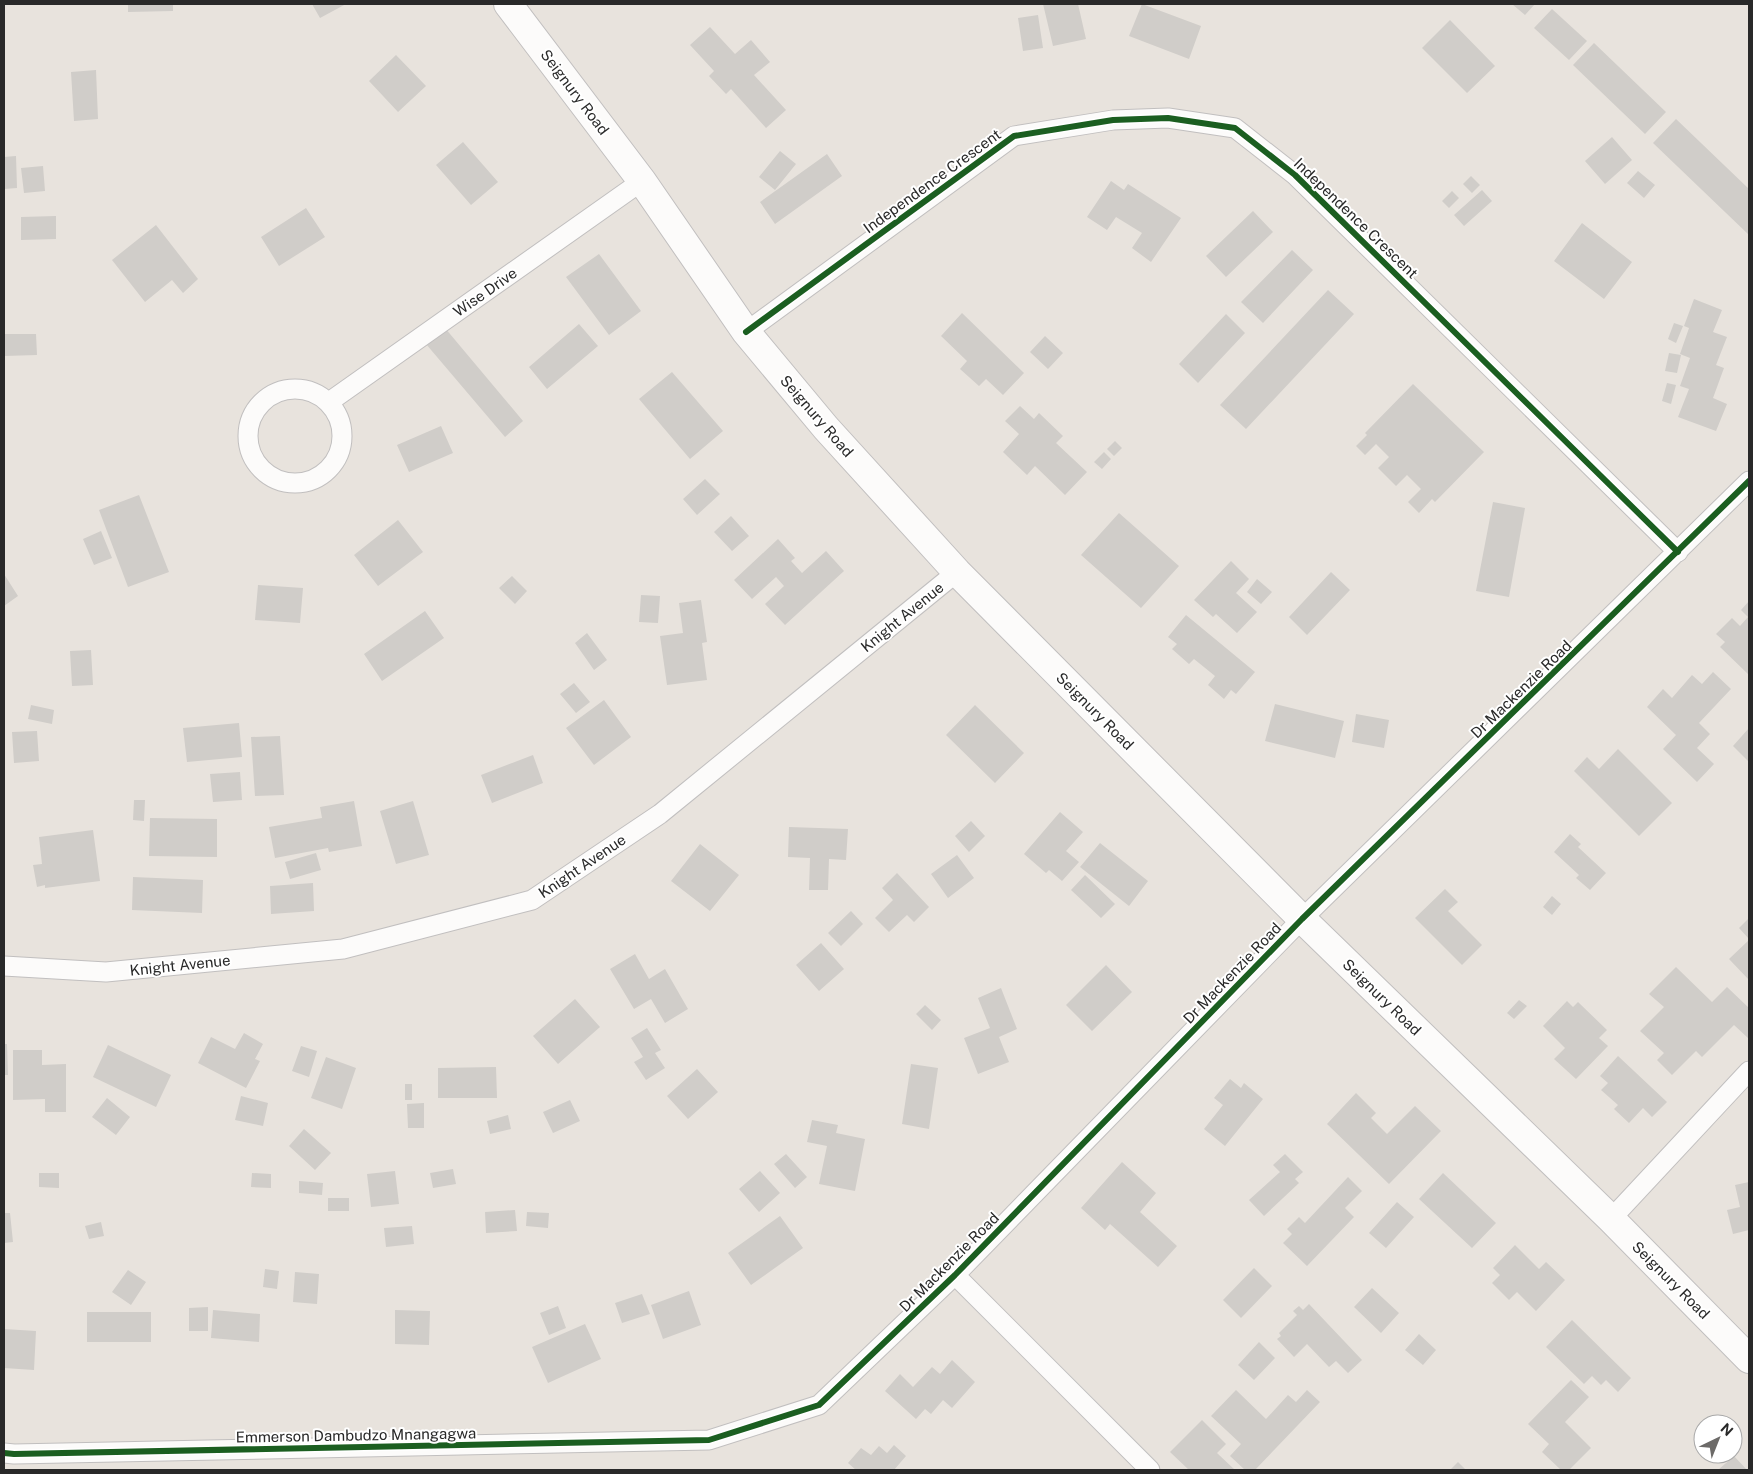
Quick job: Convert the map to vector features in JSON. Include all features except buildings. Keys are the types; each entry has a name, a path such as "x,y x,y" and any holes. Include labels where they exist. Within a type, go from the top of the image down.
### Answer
{"main road":[{"name":"Seignury Road","path":"508,4 642,181 746,332 826,428 957,572 1302,919 1611,1219 1749,1360"}],"street":[{"name":"Independence Crescent","path":"746,332 1014,136 1113,120 1168,118 1235,128 1295,175 1678,552"},
{"name":"Wise Drive","path":"329,402 642,181"},
{"path":"292,389 316,393 329,402 338,415 342,430 342,445 337,459 328,472 315,480 300,484 284,482 270,477 258,466 250,452 248,436 250,420 258,406 270,396 292,389"},
{"name":"Dr Mackenzie Road","path":"709,1440 819,1405 955,1275 1302,919 1749,481"},
{"name":"Knight Avenue","path":"4,966 106,972 343,949 532,900 660,814 957,572"},
{"path":"1611,1219 1749,1071"},
{"path":"955,1275 1150,1470"},
{"name":"Emmerson Dambudzo Mnangagwa","path":"4,1453 709,1440"}],"cycle path":[{"path":"746,332 1014,136 1113,120 1168,118 1235,128 1295,175 1678,552"},
{"path":"4,1453 709,1440 819,1405 955,1275 1302,919 1749,481"}]}
